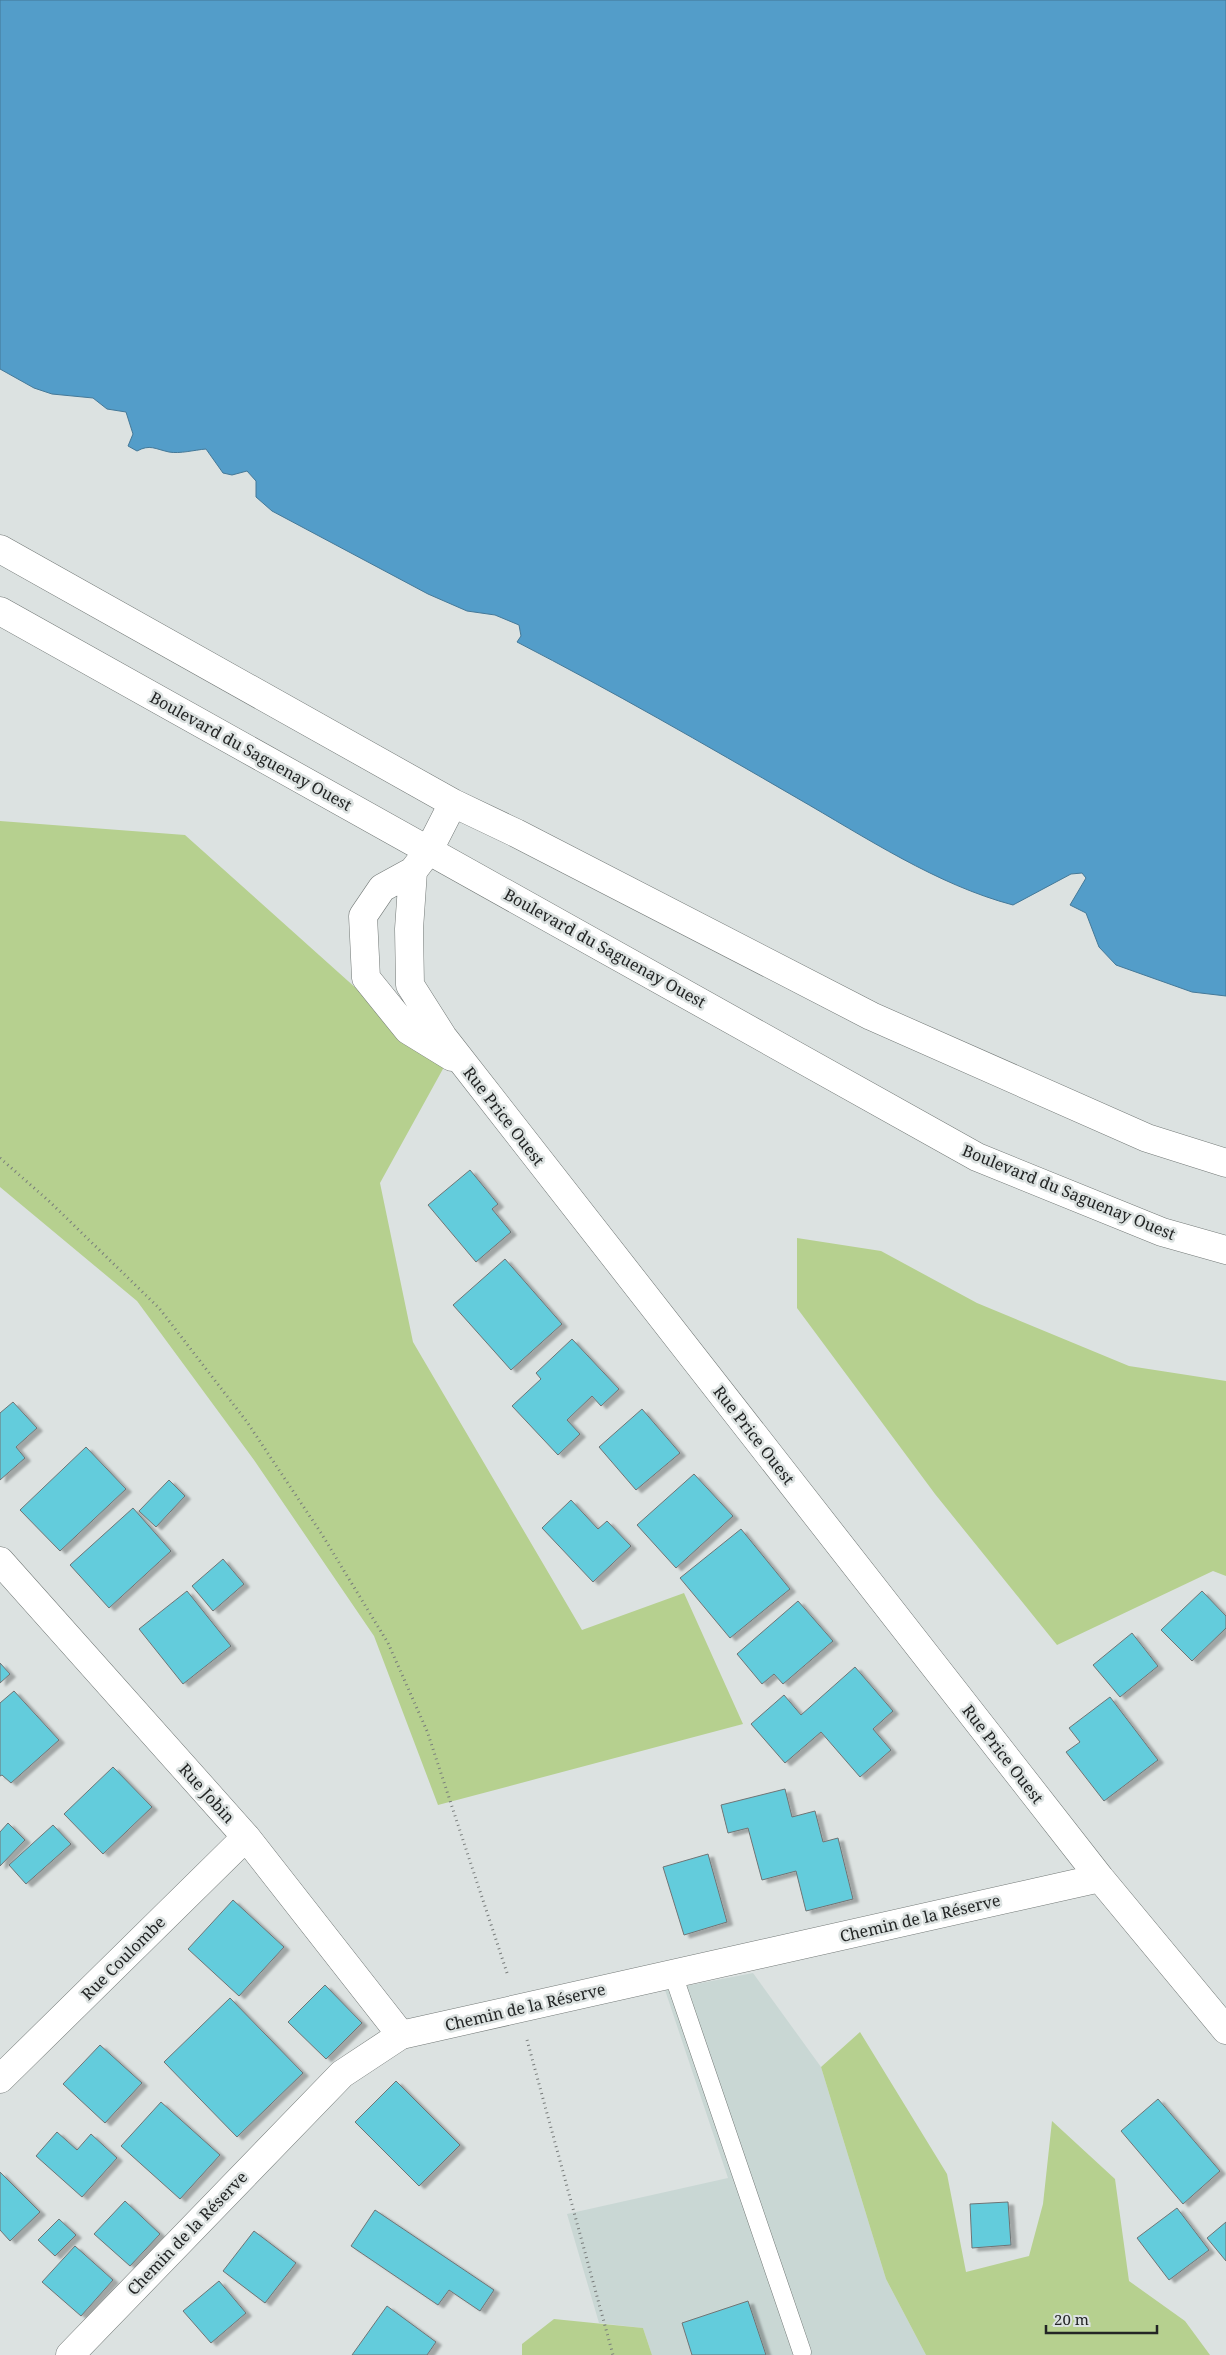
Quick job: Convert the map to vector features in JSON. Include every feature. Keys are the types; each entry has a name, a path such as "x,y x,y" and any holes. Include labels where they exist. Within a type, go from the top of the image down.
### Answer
{"street":[{"path":"0,549 453,803 525,837 871,1016 1147,1138 1226,1164"},
{"name":"Boulevard du Saguenay Ouest","path":"0,612 977,1157 1162,1232 1226,1250"},
{"path":"453,803 429,850 413,871 382,888 363,916 366,978 408,1030 464,1064"},
{"name":"Rue Price Ouest","path":"413,871 409,929 410,985 443,1037 1100,1878 1226,2030"},
{"name":"Rue Jobin","path":"0,1561 246,1836 401,2035"},
{"name":"Rue Coulombe","path":"0,2079 246,1836"},
{"name":"Chemin de la Réserve","path":"70,2355 342,2074 401,2035 1100,1878"}],"lane":[{"path":"672,1974 802,2352"}],"path":[{"path":"0,1158 50,1202 159,1308 247,1422 327,1542 388,1643 427,1731 518,2008 613,2355"}],"shaded area":[{"path":"753,1973 821,2067 886,2279 926,2355 652,2355 643,2328 599,2323 567,2214 728,2178 665,1990"}],"green space":[{"path":"0,821 185,835 444,1067 380,1183 413,1342 582,1630 684,1593 743,1724 438,1805 374,1636 254,1460 137,1301 0,1187"},
{"path":"797,1238 881,1251 977,1303 1129,1366 1226,1381 1226,1576 1213,1571 1057,1645 935,1494 797,1308"},
{"path":"860,2032 947,2174 966,2272 1029,2256 1043,2204 1052,2121 1115,2179 1129,2281 1185,2321 1210,2355 926,2355 886,2279 821,2067"},
{"path":"554,2319 643,2328 652,2355 522,2355 522,2344"}],"water":[{"path":"0,0 1226,0 1226,996 1192,992 1116,965 1099,947 1086,913 1070,905 1086,878 1082,873 1071,874 1013,905 985,896 929,873 875,844 658,718 517,642 521,636 519,625 495,615 467,611 428,594 272,511 256,497 256,481 247,471 232,475 223,473 206,449 169,452 149,447 137,451 128,446 133,434 126,412 107,409 93,398 52,394 34,388 0,369"}],"building":[{"path":"470,1170 498,1204 492,1209 511,1232 476,1262 428,1205"},
{"path":"505,1259 562,1324 511,1370 453,1305"},
{"path":"572,1339 619,1389 601,1406 592,1396 567,1420 580,1434 558,1455 512,1406 541,1379 536,1373"},
{"path":"13,1402 37,1428 16,1447 25,1458 0,1480 0,1413"},
{"path":"642,1409 680,1453 636,1490 599,1447"},
{"path":"86,1447 126,1489 60,1551 20,1510"},
{"path":"694,1474 733,1516 676,1568 637,1525"},
{"path":"169,1480 185,1496 156,1527 139,1511"},
{"path":"571,1500 598,1529 607,1521 631,1546 593,1582 542,1528"},
{"path":"133,1508 171,1551 109,1608 70,1565"},
{"path":"741,1529 790,1589 730,1638 680,1578"},
{"path":"223,1559 244,1584 213,1611 192,1586"},
{"path":"187,1591 231,1646 183,1684 139,1629"},
{"path":"1202,1591 1226,1616 1226,1628 1192,1661 1161,1630"},
{"path":"798,1601 833,1641 783,1684 774,1674 762,1684 737,1654"},
{"path":"1132,1633 1158,1666 1120,1697 1093,1665"},
{"path":"0,1663 10,1674 0,1683"},
{"path":"855,1667 893,1711 873,1729 891,1750 860,1777 821,1732 785,1763 751,1724 784,1695 801,1715"},
{"path":"14,1691 59,1740 11,1783 2,1775 0,1776 0,1703"},
{"path":"1110,1697 1158,1760 1104,1801 1066,1752 1080,1742 1069,1728"},
{"path":"113,1767 152,1807 103,1854 64,1814"},
{"path":"785,1789 792,1817 815,1811 823,1842 838,1838 853,1899 806,1911 796,1871 762,1880 748,1828 728,1833 721,1805"},
{"path":"8,1823 25,1840 0,1866 0,1832"},
{"path":"53,1825 71,1844 26,1884 9,1865"},
{"path":"708,1854 727,1922 684,1935 663,1867"},
{"path":"233,1900 284,1947 239,1996 188,1949"},
{"path":"325,1985 362,2023 326,2059 288,2022"},
{"path":"230,1998 303,2073 237,2137 164,2062"},
{"path":"100,2045 142,2083 105,2123 63,2084"},
{"path":"396,2081 460,2145 419,2186 355,2122"},
{"path":"1158,2099 1220,2171 1183,2204 1121,2131"},
{"path":"161,2102 220,2155 180,2199 121,2146"},
{"path":"57,2132 77,2150 91,2134 117,2158 82,2197 36,2156"},
{"path":"0,2172 40,2212 10,2241 0,2230"},
{"path":"125,2201 160,2234 130,2266 94,2234"},
{"path":"1008,2202 1011,2245 972,2248 970,2204"},
{"path":"1177,2208 1209,2250 1169,2280 1137,2238"},
{"path":"375,2210 494,2290 480,2311 449,2290 438,2305 351,2246"},
{"path":"59,2219 76,2235 55,2256 38,2240"},
{"path":"1226,2222 1226,2261 1207,2238"},
{"path":"254,2231 296,2263 265,2303 223,2271"},
{"path":"75,2246 113,2280 81,2316 42,2282"},
{"path":"219,2281 246,2313 211,2343 183,2311"},
{"path":"748,2301 766,2355 692,2355 682,2323"},
{"path":"387,2306 436,2342 427,2355 352,2355"}]}
